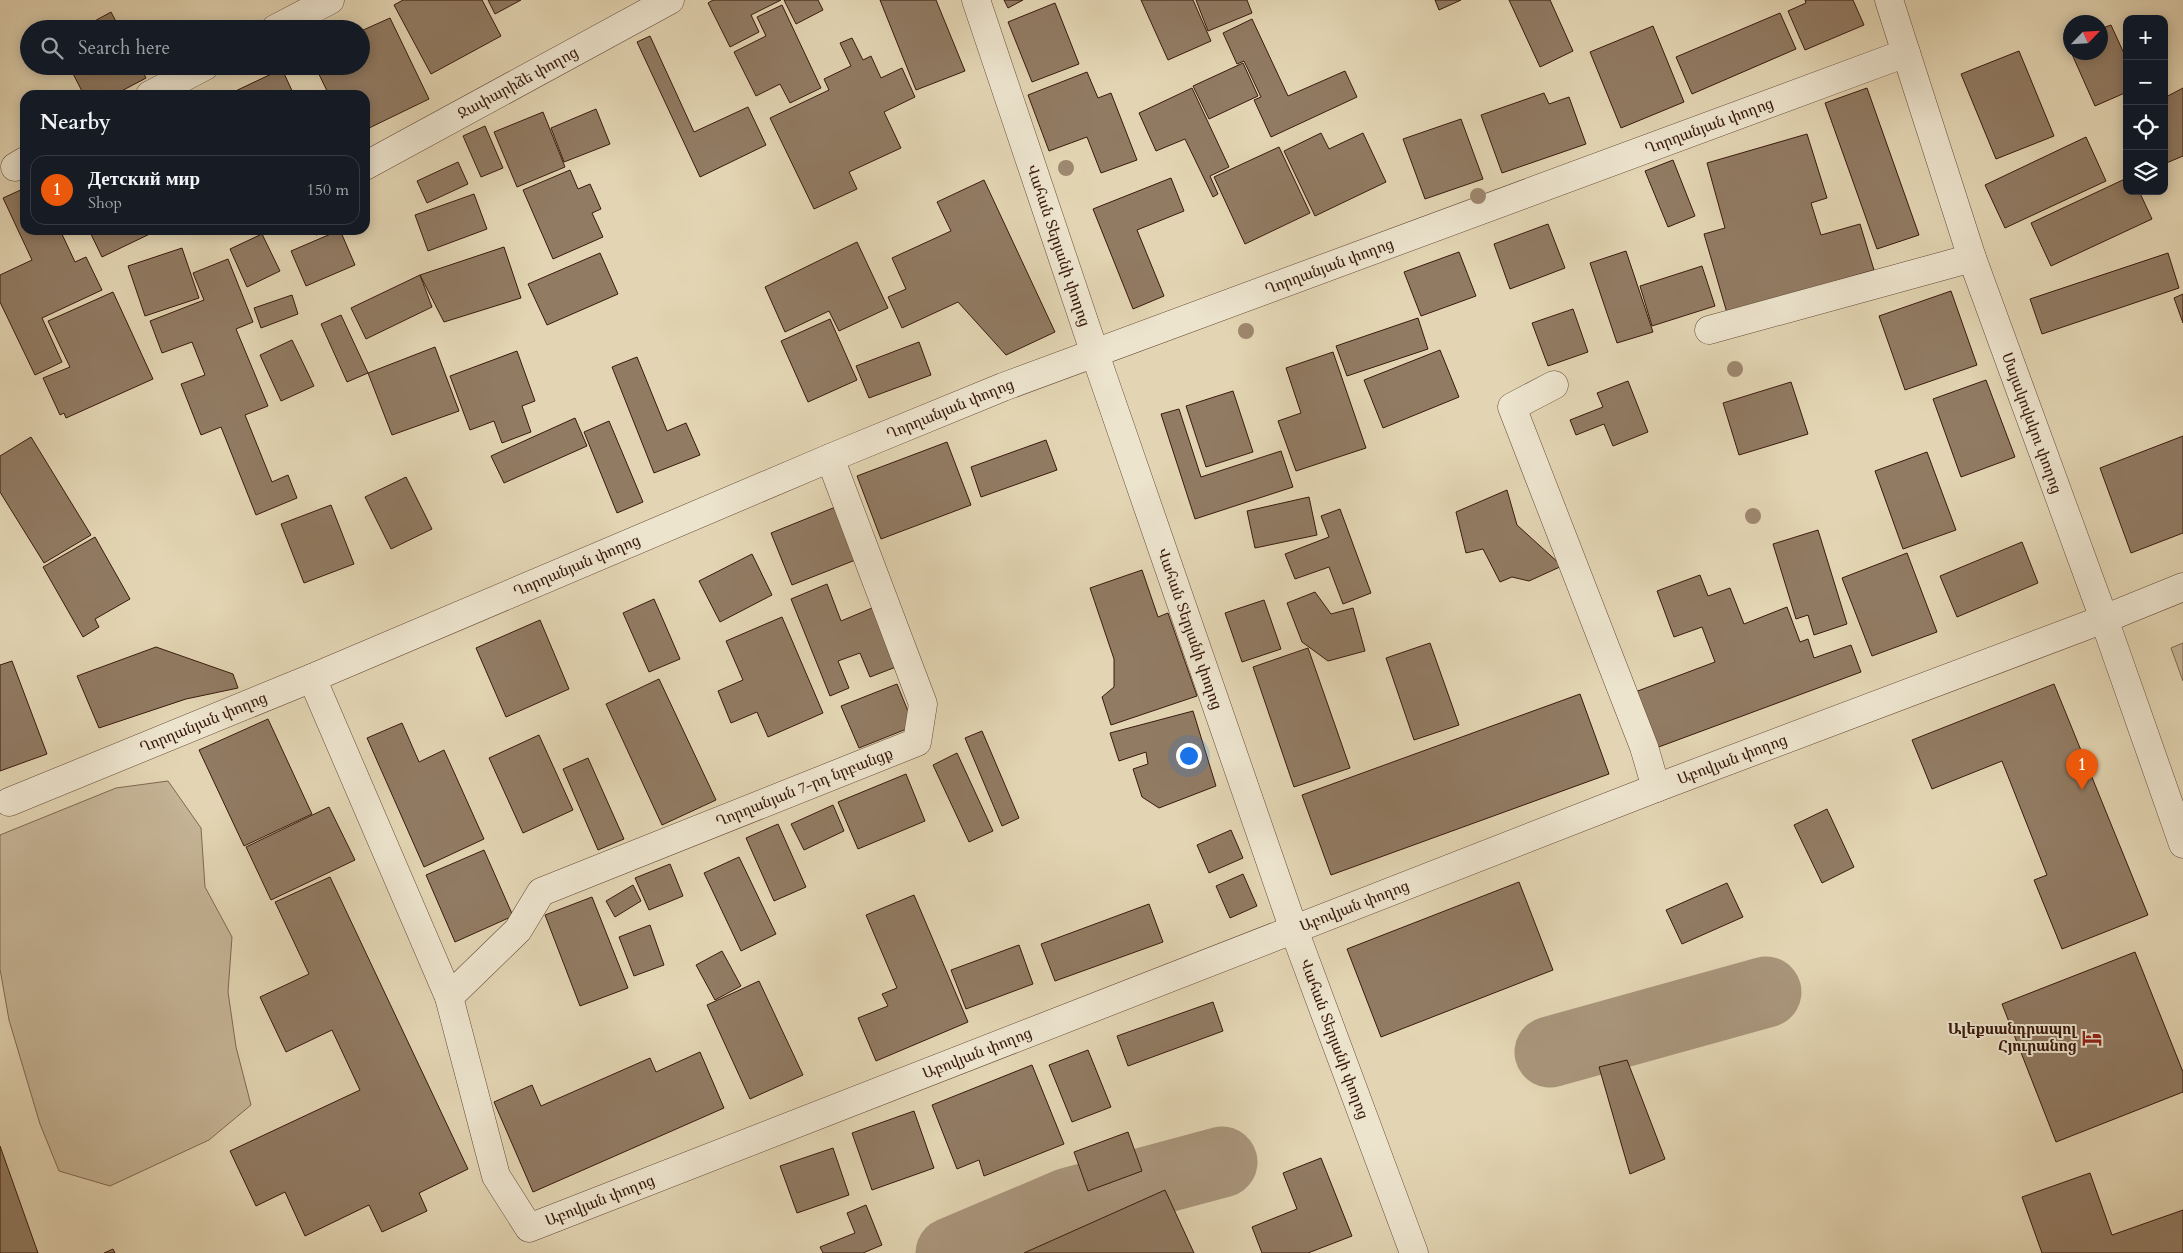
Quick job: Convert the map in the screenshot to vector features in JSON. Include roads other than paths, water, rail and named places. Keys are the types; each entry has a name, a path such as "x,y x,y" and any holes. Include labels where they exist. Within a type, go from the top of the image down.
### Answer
{"street":[{"path":"293,20 330,0"},
{"name":"Ջափարիձե փողոց","path":"370,163 670,0"},
{"name":"Վահան Տերյանի փողոց","path":"976,0 1095,354 1294,930 1414,1253"},
{"name":"Մայակովսկու փողոց","path":"1889,0 1972,258 2104,619 2183,844"},
{"name":"Ղորղանյան փողոց","path":"9,802 312,678 623,548 830,458 1003,387 1906,53"},
{"path":"159,90 188,75"},
{"path":"1709,330 1972,258"},
{"path":"1554,385 1512,407 1640,738 1656,788"},
{"name":"Ղորղանյան 7-րդ նրբանցք","path":"449,997 518,930 541,892 917,742 923,704 830,458"},
{"name":"Աբովյան փողոց","path":"449,997 496,1176 529,1228 1656,788 2104,619 2183,587"},
{"path":"312,678 449,997"}],"waterway":[{"path":"1550,1052 1766,992"},
{"path":"951,1253 1069,1203 1222,1162"}],"place":[{"name":"Детский мир","path":"2082,790"},
{"name":"Ալեքսանդրապոլ Հյուրանոց","path":"2092,1038"}]}
